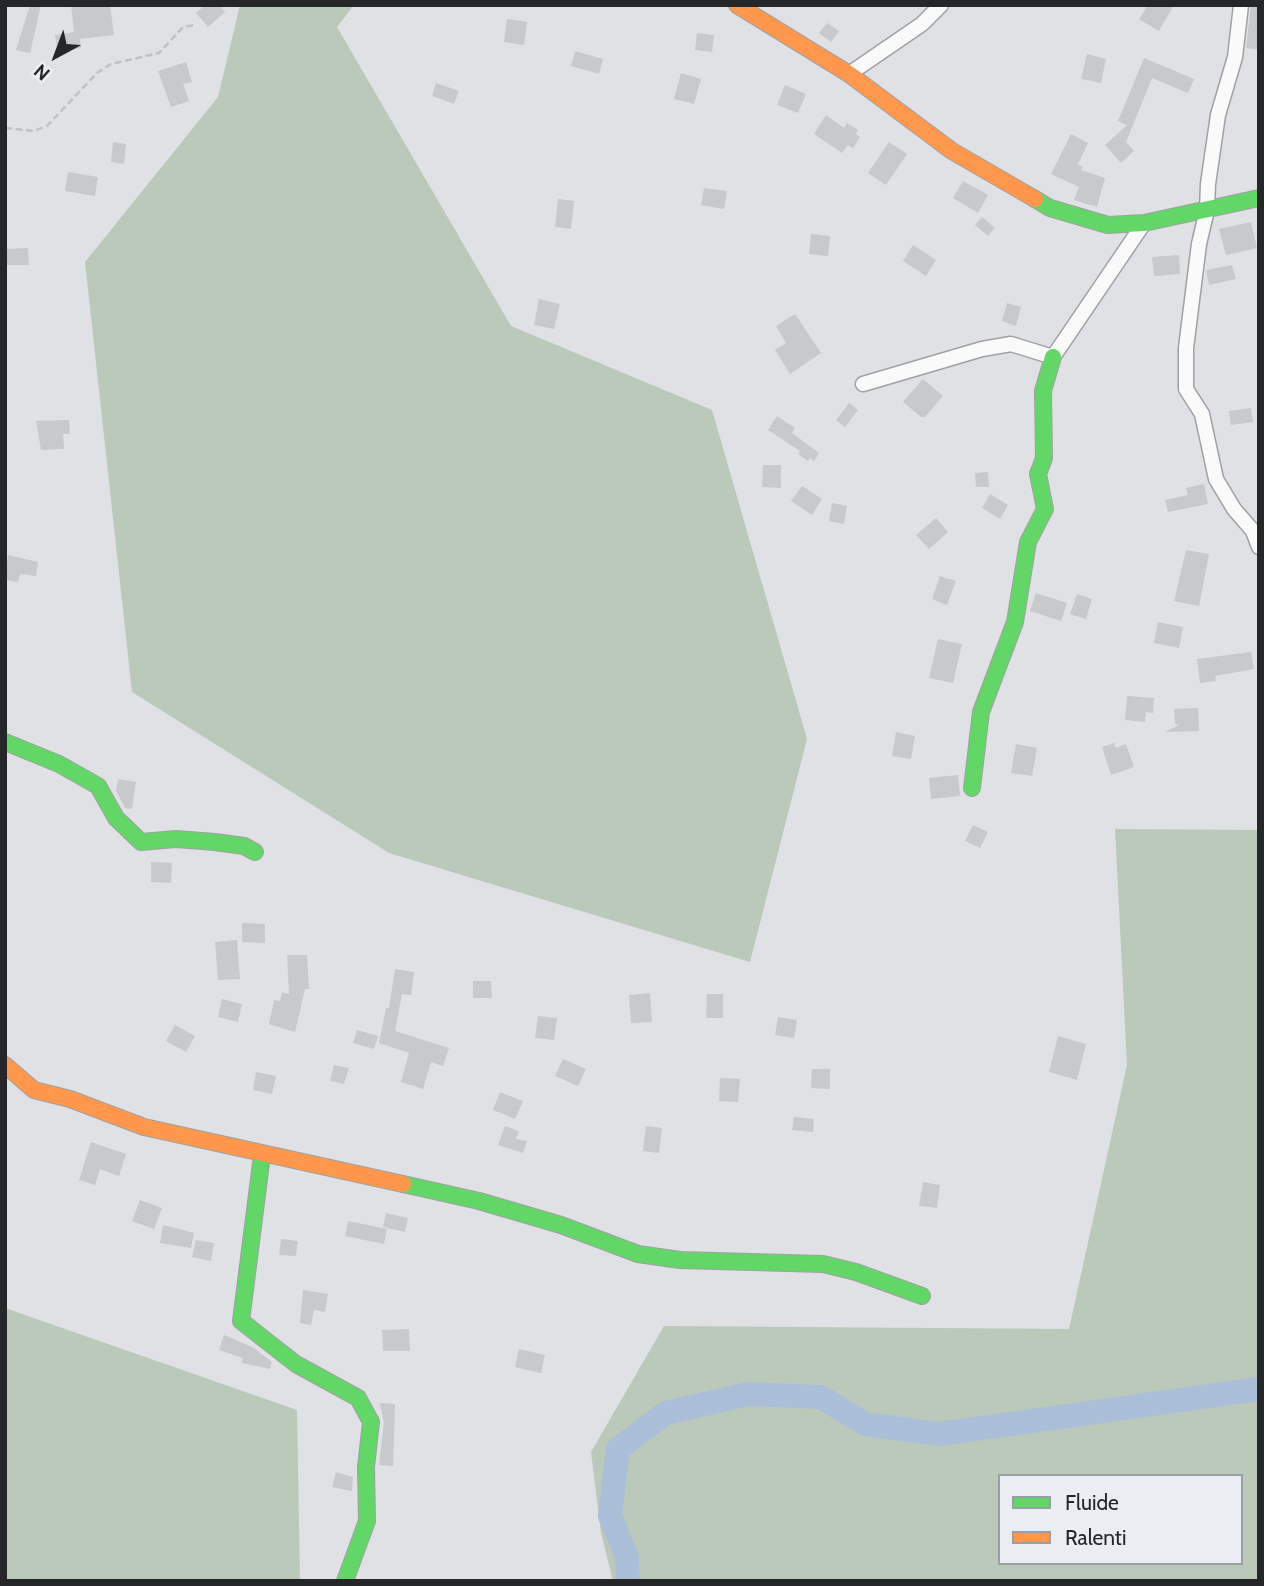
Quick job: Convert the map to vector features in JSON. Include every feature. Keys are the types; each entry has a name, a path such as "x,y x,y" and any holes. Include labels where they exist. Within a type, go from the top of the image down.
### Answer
{"street":[{"path":"737,5 849,74 952,151 1050,208 1108,225 1144,223 1257,202"},
{"path":"849,74 922,24 941,5"},
{"path":"1241,5 1235,57 1218,115 1207,210 1192,290 1186,390 1202,414 1216,479 1234,509 1254,531 1259,547"},
{"path":"972,788 981,712 1015,622 1028,542 1045,509 1038,474 1044,458 1043,391 1053,357 1144,223"},
{"path":"863,384 982,349 1011,344 1053,357"},
{"path":"5,742 59,764 98,786 116,818 141,842 176,839 215,842 244,846 255,852"},
{"path":"5,1065 34,1090 70,1099 144,1127 181,1133 262,1155 324,1164 457,1195 561,1225 657,1258 823,1265 856,1272 922,1296"},
{"path":"262,1155 241,1321 296,1364 358,1398 371,1422 366,1467 367,1521 345,1581"}],"path":[{"path":"5,128 34,131 47,126 97,73 111,64 159,53 183,27 195,25"}],"green space":[{"path":"240,5 354,5 337,27 511,326 712,410 807,739 750,962 389,853 132,692 85,262 218,97"},
{"path":"1115,829 1259,830 1259,1581 613,1581 601,1533 591,1452 664,1326 1069,1329 1127,1065"},
{"path":"5,1308 297,1410 300,1581 5,1581"}],"building":[{"path":"30,5 41,5 30,53 16,50"},
{"path":"71,5 110,5 114,35 80,39 81,48 58,52 55,35 74,32"},
{"path":"205,5 219,5 225,12 208,27 196,13"},
{"path":"1148,5 1174,5 1159,31 1139,19"},
{"path":"1251,5 1259,5 1259,50 1246,48"},
{"path":"507,19 527,22 524,45 504,42"},
{"path":"827,23 839,31 831,42 819,33"},
{"path":"697,33 714,35 712,52 695,50"},
{"path":"575,51 603,59 599,74 571,66"},
{"path":"1087,54 1106,59 1101,83 1081,79"},
{"path":"1144,58 1194,79 1188,93 1152,78 1126,142 1134,151 1121,163 1105,145 1127,125 1118,121"},
{"path":"186,62 192,82 183,84 189,101 171,107 158,71"},
{"path":"681,73 701,79 694,104 674,99"},
{"path":"436,83 459,91 454,104 432,96"},
{"path":"785,85 806,94 798,113 777,105"},
{"path":"826,115 844,128 847,123 858,130 856,134 860,137 853,148 848,145 842,153 814,134"},
{"path":"1071,134 1088,143 1078,164 1083,167 1081,170 1105,178 1097,207 1074,200 1079,187 1051,174"},
{"path":"113,142 126,144 124,164 111,162"},
{"path":"889,142 907,154 886,185 868,173"},
{"path":"68,172 98,177 95,196 65,191"},
{"path":"963,181 988,195 978,213 953,198"},
{"path":"704,188 727,191 724,209 701,205"},
{"path":"558,199 574,201 571,229 555,227"},
{"path":"982,217 995,228 988,236 975,225"},
{"path":"1251,222 1257,248 1226,255 1219,229"},
{"path":"811,234 830,236 828,256 809,254"},
{"path":"913,245 936,260 926,276 903,261"},
{"path":"28,248 29,265 5,265 5,249"},
{"path":"1179,255 1180,274 1154,276 1152,257"},
{"path":"1232,265 1236,279 1209,285 1206,270"},
{"path":"539,299 560,304 554,329 534,325"},
{"path":"1007,303 1021,307 1016,326 1002,321"},
{"path":"795,314 821,353 790,374 775,350 786,343 776,326"},
{"path":"923,379 943,396 925,417 921,417 903,402"},
{"path":"849,403 858,410 845,427 836,420"},
{"path":"1251,408 1253,422 1231,425 1229,411"},
{"path":"777,416 795,428 792,433 819,453 814,461 810,458 808,461 798,454 800,451 768,430"},
{"path":"69,420 70,434 63,434 64,449 41,450 36,421"},
{"path":"763,465 781,465 781,488 762,487"},
{"path":"988,472 989,487 976,487 975,473"},
{"path":"1204,484 1208,504 1168,512 1165,500 1188,495 1186,488"},
{"path":"802,486 822,499 812,515 791,501"},
{"path":"990,494 1008,505 1000,519 982,508"},
{"path":"832,503 847,506 844,524 829,521"},
{"path":"936,518 948,532 929,549 916,535"},
{"path":"1186,550 1209,554 1199,606 1174,601"},
{"path":"8,555 38,562 36,576 20,574 18,582 5,580"},
{"path":"940,576 956,581 947,605 932,599"},
{"path":"1036,593 1067,603 1061,621 1030,611"},
{"path":"1077,594 1092,599 1086,619 1070,614"},
{"path":"1158,622 1183,627 1179,648 1154,643"},
{"path":"938,639 962,644 953,683 929,678"},
{"path":"1251,652 1254,669 1215,676 1216,681 1200,683 1197,659"},
{"path":"1127,696 1154,698 1153,713 1146,712 1145,722 1125,720"},
{"path":"1198,708 1199,731 1165,732 1179,725 1175,724 1174,709"},
{"path":"896,732 915,736 911,759 892,756"},
{"path":"1114,743 1116,748 1126,744 1134,767 1111,775 1102,747"},
{"path":"1016,744 1037,748 1032,776 1011,773"},
{"path":"958,775 960,796 931,799 929,778"},
{"path":"118,779 136,782 132,809 125,808 116,791"},
{"path":"973,825 988,832 980,848 965,841"},
{"path":"151,862 172,863 171,883 151,882"},
{"path":"242,923 265,924 265,943 242,942"},
{"path":"237,940 240,979 218,980 215,942"},
{"path":"287,955 307,955 309,989 305,989 295,1032 269,1024 274,1000 280,1001 282,992 289,994"},
{"path":"395,969 414,972 411,995 402,994 395,1031 449,1048 443,1066 431,1062 423,1089 401,1082 409,1053 379,1043 386,1008 389,1008"},
{"path":"473,981 491,981 492,998 473,998"},
{"path":"650,993 652,1022 631,1023 629,995"},
{"path":"707,994 723,994 723,1018 706,1018"},
{"path":"222,999 242,1004 238,1022 218,1017"},
{"path":"538,1016 557,1018 554,1040 535,1038"},
{"path":"778,1017 797,1020 794,1038 775,1035"},
{"path":"175,1025 195,1036 186,1052 166,1041"},
{"path":"357,1030 378,1036 374,1049 353,1043"},
{"path":"1058,1036 1086,1044 1077,1080 1049,1072"},
{"path":"563,1059 586,1069 578,1086 555,1076"},
{"path":"334,1065 349,1068 344,1084 330,1081"},
{"path":"812,1069 830,1069 830,1089 811,1088"},
{"path":"256,1072 276,1076 272,1094 253,1090"},
{"path":"720,1078 740,1079 738,1102 719,1101"},
{"path":"500,1092 523,1101 515,1119 493,1110"},
{"path":"794,1117 814,1119 813,1132 792,1130"},
{"path":"505,1126 519,1131 516,1139 527,1141 523,1153 498,1145"},
{"path":"646,1126 662,1128 659,1153 643,1151"},
{"path":"91,1142 126,1154 119,1176 100,1169 95,1185 79,1180"},
{"path":"923,1182 940,1185 937,1208 919,1206"},
{"path":"140,1200 162,1208 154,1229 132,1221"},
{"path":"386,1213 408,1218 405,1232 383,1227"},
{"path":"348,1221 387,1229 384,1244 345,1236"},
{"path":"163,1225 194,1233 191,1248 160,1243"},
{"path":"281,1239 298,1241 296,1256 279,1255"},
{"path":"196,1240 214,1243 211,1261 192,1257"},
{"path":"303,1290 328,1294 325,1312 314,1310 311,1325 300,1323"},
{"path":"409,1329 410,1351 383,1351 382,1330"},
{"path":"224,1335 254,1348 272,1362 270,1369 242,1363 243,1358 219,1350"},
{"path":"519,1349 545,1355 541,1373 515,1367"},
{"path":"380,1403 395,1404 393,1466 379,1465 384,1423"},
{"path":"336,1472 353,1477 352,1491 332,1487"}],"waterway":[{"path":"628,1581 627,1557 610,1516 618,1449 666,1413 748,1394 821,1397 865,1424 939,1434 1259,1389"}],"traffic: fast":[{"path":"1035,199 1050,208 1108,225 1144,223 1259,198"},
{"path":"972,788 981,712 1015,622 1028,542 1045,509 1038,474 1044,458 1043,391 1053,357"},
{"path":"5,742 59,764 98,786 116,818 141,842 176,839 215,842 244,846 255,852"},
{"path":"262,1155 241,1321 296,1364 358,1398 371,1422 366,1467 367,1521 345,1581"},
{"path":"403,1184 479,1201 561,1225 638,1254 680,1260 823,1264 856,1272 922,1296"}],"traffic: slow":[{"path":"737,5 849,74 952,151 1035,199"},
{"path":"5,1065 34,1090 70,1099 144,1127 403,1184"}]}
